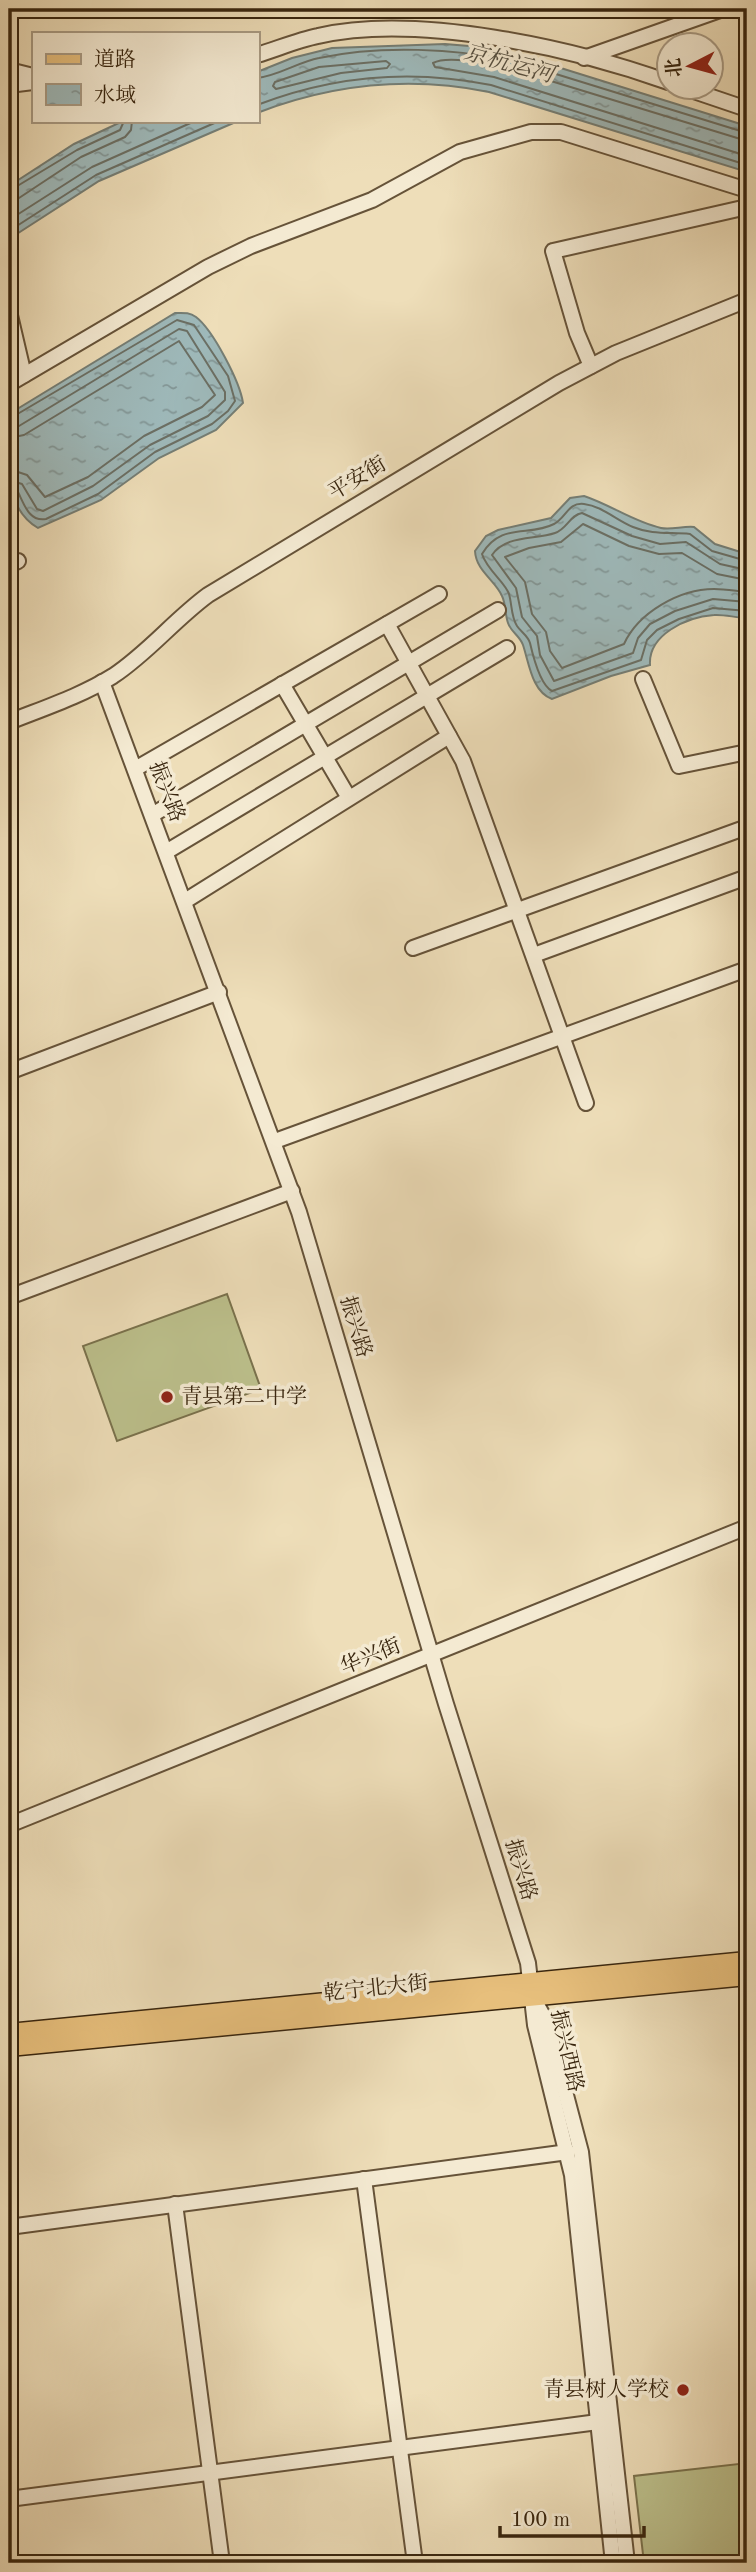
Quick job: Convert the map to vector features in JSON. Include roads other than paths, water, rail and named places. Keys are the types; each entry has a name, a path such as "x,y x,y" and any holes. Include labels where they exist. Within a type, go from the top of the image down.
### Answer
{"main road":[{"name":"乾宁北大街","path":"9,2047 532,1989 747,1961"},
{"name":"乾宁北大街","path":"9,2032 532,1989 747,1976"}],"street":[{"path":"583,58 723,9"},
{"path":"259,54 317,36 381,29 450,32 514,41 654,78"},
{"path":"9,70 32,76"},
{"path":"9,85 32,82"},
{"path":"724,101 747,109"},
{"path":"9,384 208,267 251,246 372,200 460,152 502,139 531,132 561,132 747,191"},
{"path":"591,366 577,333 553,251 747,207"},
{"name":"平安街","path":"9,722 102,682 130,663 179,617 208,595 591,366 747,300"},
{"path":"9,311 24,375"},
{"path":"135,769 439,594"},
{"path":"152,815 498,610"},
{"path":"387,624 428,696 472,783 586,1103"},
{"path":"166,852 507,648"},
{"path":"643,679 670,750 679,766 747,751"},
{"name":"振兴路","path":"102,682 292,1191 532,1989"},
{"path":"282,684 349,798"},
{"path":"184,901 449,736"},
{"path":"413,948 747,827"},
{"path":"534,956 747,877"},
{"path":"275,1141 747,969"},
{"path":"9,1072 219,992"},
{"path":"9,1297 292,1191"},
{"name":"华兴街","path":"9,1825 747,1527"},
{"name":"振兴西路","path":"532,1989 535,2025 568,2152 613,2563"},
{"name":"振兴西路","path":"532,1989 547,2023 580,2152 627,2563"},
{"path":"9,2227 568,2152"},
{"path":"364,2179 415,2563"},
{"path":"175,2204 222,2563"},
{"path":"9,2499 598,2422"}],"water":[{"name":"京杭运河","path":"445,44 481,47 519,55 654,97 654,102 670,102 747,126 747,172 489,92 459,87 401,84 343,89 259,112 259,71 292,58 332,48"},
{"path":"121,122 236,122 99,181 9,239 9,186 74,144"},
{"path":"175,313 193,315 210,333 231,370 243,403 216,430 159,458 101,500 38,528 17,506 12,492 8,461 9,414"},
{"path":"584,496 651,525 665,528 694,527 715,544 747,554 747,618 714,615 692,619 662,637 651,654 650,665 611,676 552,699 536,684 522,642 508,623 502,596 482,570 475,551 486,536 498,530 551,518 570,498"}],"place":[{"name":"青县第二中学","path":"167,1397"},
{"name":"青县树人学校","path":"683,2390"}]}
